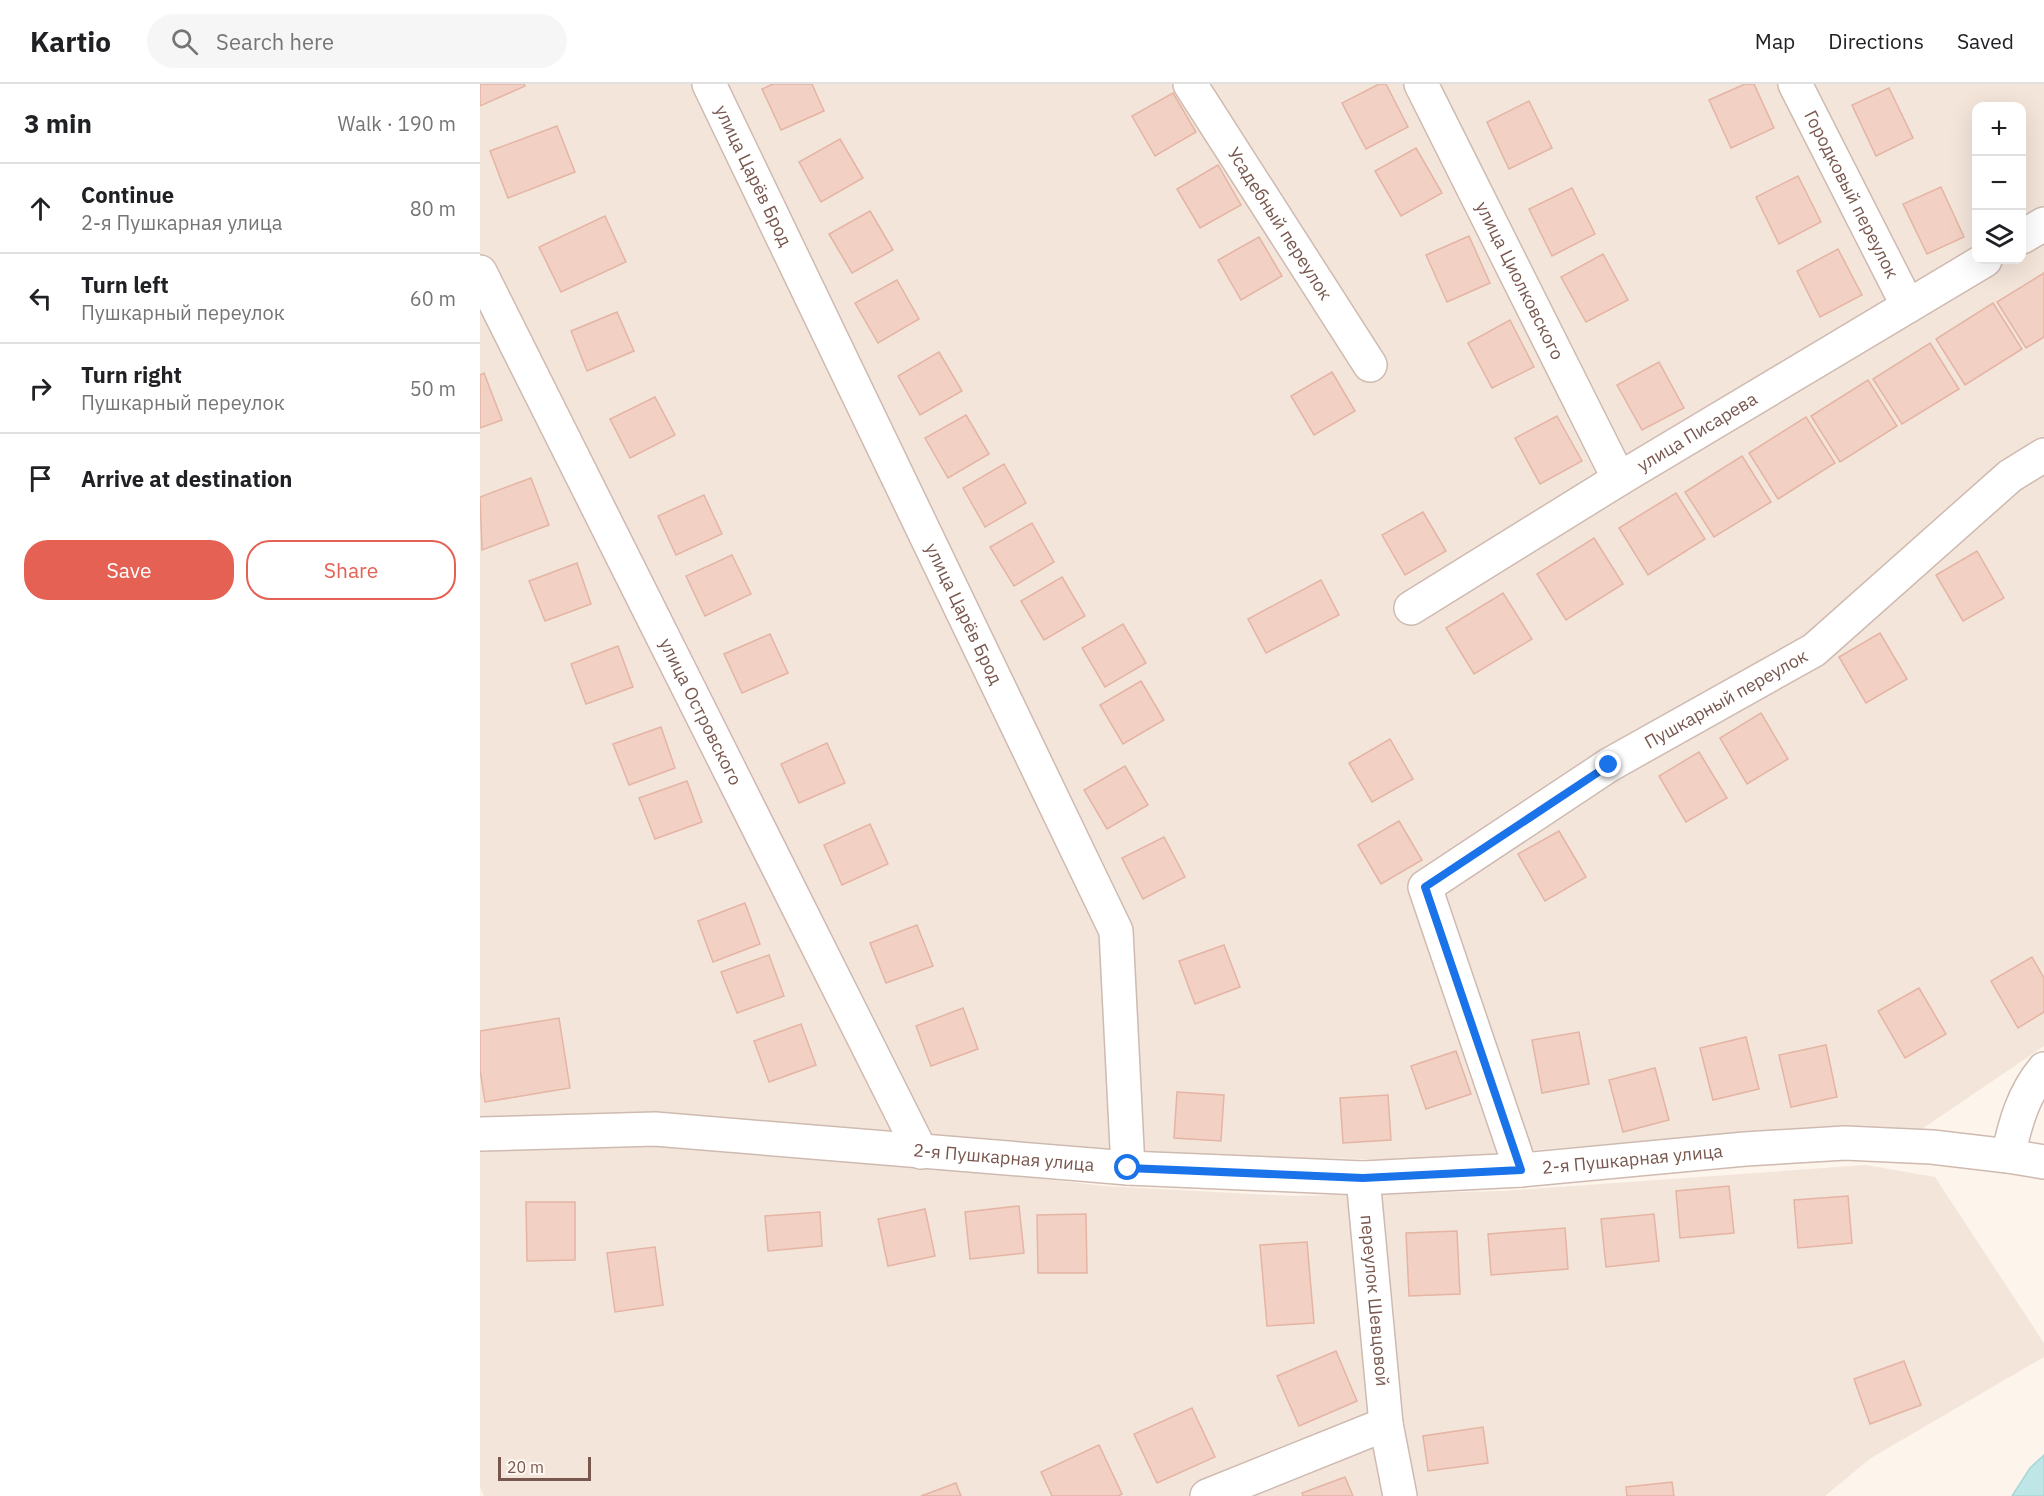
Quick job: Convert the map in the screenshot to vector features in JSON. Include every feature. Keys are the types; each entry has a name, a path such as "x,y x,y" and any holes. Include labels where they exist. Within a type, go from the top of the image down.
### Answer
{"street":[{"name":"улица Царёв Брод","path":"709,84 1116,931 1128,1168"},
{"name":"Усадебный переулок","path":"1190,84 1370,365"},
{"name":"улица Циолковского","path":"1421,84 1618,479"},
{"name":"Городковый переулок","path":"1795,84 1908,306"},
{"path":"2026,235 2044,224"},
{"name":"улица Писарева","path":"1411,608 1618,479 1978,264"},
{"name":"улица Островского","path":"480,272 921,1152"},
{"name":"Пушкарный переулок","path":"1521,1170 1425,887 1609,765 1814,650 2010,476 2044,455"},
{"path":"2044,1069 2035,1080 2033,1105 2014,1127 2008,1155 2044,1161"},
{"name":"2-я Пушкарная улица","path":"480,1134 655,1129 1128,1168 1363,1178 1521,1170 1745,1149 1845,1143 1932,1147 2008,1155"},
{"name":"переулок Шевцовой","path":"1363,1178 1386,1424 1400,1496"},
{"path":"1207,1496 1386,1424"}],"shaded area":[{"path":"480,84 2044,84 2044,1046 1919,1131 1802,1128 1416,1160 1146,1155 480,1125"},
{"path":"656,1139 916,1164 1104,1186 1293,1196 1502,1191 1866,1165 1935,1177 2044,1343 2044,1357 1871,1458 1825,1496 484,1496 480,1487 480,1143"}],"water":[{"path":"2044,1455 2044,1496 2012,1496 2030,1468"}],"building":[{"path":"480,84 524,84 525,86 480,106"},
{"path":"773,84 812,84 824,111 781,130 762,89"},
{"path":"1379,84 1386,84 1408,127 1366,149 1342,103"},
{"path":"1745,84 1754,84 1774,128 1731,148 1709,100"},
{"path":"1889,88 1913,138 1876,156 1852,105"},
{"path":"1173,93 1196,132 1155,156 1132,116"},
{"path":"1529,101 1552,148 1509,169 1487,122"},
{"path":"557,126 575,172 508,198 490,151"},
{"path":"840,139 863,178 821,202 799,162"},
{"path":"1416,148 1442,193 1401,216 1375,171"},
{"path":"1218,165 1241,205 1200,228 1177,189"},
{"path":"1798,176 1821,222 1779,244 1756,197"},
{"path":"1941,187 1964,237 1927,254 1903,204"},
{"path":"1572,188 1595,234 1552,256 1529,209"},
{"path":"870,211 893,250 852,273 829,234"},
{"path":"605,216 626,262 561,292 539,247"},
{"path":"1469,236 1490,283 1447,302 1426,255"},
{"path":"1259,237 1282,276 1241,300 1218,260"},
{"path":"1838,249 1862,295 1820,317 1797,271"},
{"path":"1603,254 1628,300 1586,322 1561,277"},
{"path":"2044,273 2044,337 2026,348 1997,302"},
{"path":"897,280 919,319 878,343 855,303"},
{"path":"1993,303 2022,349 1965,385 1936,339"},
{"path":"617,312 634,351 587,371 571,331"},
{"path":"1510,320 1534,367 1492,388 1468,343"},
{"path":"1930,343 1959,389 1902,424 1873,379"},
{"path":"939,352 962,391 920,415 898,376"},
{"path":"1659,362 1684,408 1642,430 1617,385"},
{"path":"1332,372 1355,411 1314,435 1291,396"},
{"path":"484,373 502,420 480,428 480,375"},
{"path":"1868,380 1897,426 1840,462 1811,416"},
{"path":"655,397 675,435 630,458 610,419"},
{"path":"966,415 989,454 948,478 925,438"},
{"path":"1557,416 1582,461 1540,484 1515,438"},
{"path":"1806,417 1835,463 1778,499 1749,453"},
{"path":"1742,456 1771,502 1714,537 1685,492"},
{"path":"1004,464 1026,503 985,527 963,488"},
{"path":"531,478 549,525 482,550 480,497"},
{"path":"1676,493 1705,539 1648,575 1619,528"},
{"path":"704,495 722,534 676,555 658,516"},
{"path":"1423,512 1446,551 1405,575 1382,535"},
{"path":"1032,523 1054,562 1014,586 990,547"},
{"path":"1594,538 1623,584 1566,620 1537,574"},
{"path":"1977,551 2004,598 1963,621 1936,575"},
{"path":"732,555 751,594 705,616 686,576"},
{"path":"577,563 591,604 545,621 529,581"},
{"path":"1062,577 1085,616 1044,640 1021,601"},
{"path":"1321,580 1339,615 1266,653 1248,619"},
{"path":"1503,593 1532,639 1474,674 1446,628"},
{"path":"1123,624 1146,663 1105,687 1082,648"},
{"path":"1880,633 1907,679 1866,703 1839,657"},
{"path":"770,634 788,673 742,693 724,654"},
{"path":"618,646 633,687 586,704 571,664"},
{"path":"1141,681 1164,720 1123,744 1100,705"},
{"path":"1761,713 1788,759 1747,784 1720,738"},
{"path":"661,727 675,768 629,785 613,744"},
{"path":"1390,739 1413,779 1372,802 1349,763"},
{"path":"827,743 845,783 799,803 781,764"},
{"path":"1699,752 1727,798 1686,822 1659,776"},
{"path":"1125,766 1148,805 1107,829 1084,790"},
{"path":"687,781 702,822 655,839 639,798"},
{"path":"1399,821 1422,860 1381,884 1358,845"},
{"path":"870,824 888,864 842,885 824,845"},
{"path":"1559,831 1586,877 1545,901 1518,854"},
{"path":"1164,837 1185,877 1143,899 1122,858"},
{"path":"745,903 760,944 713,962 698,921"},
{"path":"917,925 933,966 886,983 870,943"},
{"path":"1224,945 1240,987 1195,1004 1179,961"},
{"path":"769,955 784,996 737,1013 721,972"},
{"path":"2032,957 2044,978 2044,1012 2018,1028 1991,981"},
{"path":"1919,988 1946,1034 1905,1058 1878,1011"},
{"path":"963,1008 978,1049 931,1066 916,1026"},
{"path":"559,1018 570,1088 485,1102 480,1070 480,1031"},
{"path":"801,1024 816,1065 769,1082 754,1041"},
{"path":"1579,1032 1589,1084 1542,1093 1532,1040"},
{"path":"1746,1037 1759,1089 1713,1100 1700,1048"},
{"path":"1826,1045 1837,1097 1791,1107 1779,1055"},
{"path":"1456,1051 1471,1094 1426,1109 1411,1066"},
{"path":"1655,1068 1669,1120 1623,1132 1609,1080"},
{"path":"1177,1092 1224,1095 1221,1141 1174,1138"},
{"path":"1388,1095 1391,1140 1343,1143 1340,1098"},
{"path":"1729,1186 1734,1233 1680,1238 1676,1191"},
{"path":"1848,1196 1852,1243 1798,1248 1794,1200"},
{"path":"526,1202 575,1202 575,1260 527,1261"},
{"path":"1019,1206 1024,1253 970,1259 965,1212"},
{"path":"925,1209 935,1256 888,1266 878,1219"},
{"path":"820,1212 822,1246 768,1251 765,1216"},
{"path":"1086,1214 1087,1273 1038,1273 1037,1215"},
{"path":"1654,1214 1659,1261 1606,1267 1601,1219"},
{"path":"1565,1228 1568,1269 1491,1275 1488,1234"},
{"path":"1457,1231 1460,1294 1409,1296 1406,1233"},
{"path":"1307,1242 1314,1323 1267,1326 1260,1245"},
{"path":"655,1247 663,1305 615,1312 607,1253"},
{"path":"1336,1351 1357,1401 1299,1426 1277,1376"},
{"path":"1904,1361 1921,1405 1870,1424 1854,1379"},
{"path":"1192,1408 1215,1457 1157,1483 1134,1434"},
{"path":"1483,1427 1488,1463 1428,1471 1423,1436"},
{"path":"1099,1445 1122,1494 1118,1496 1052,1496 1041,1472"},
{"path":"1345,1477 1353,1496 1303,1496 1302,1493"},
{"path":"1672,1482 1674,1496 1627,1496 1626,1487"},
{"path":"956,1483 961,1496 921,1496"}],"route":[{"path":"1128,1168 1363,1178 1521,1170 1425,887 1609,765"}]}
